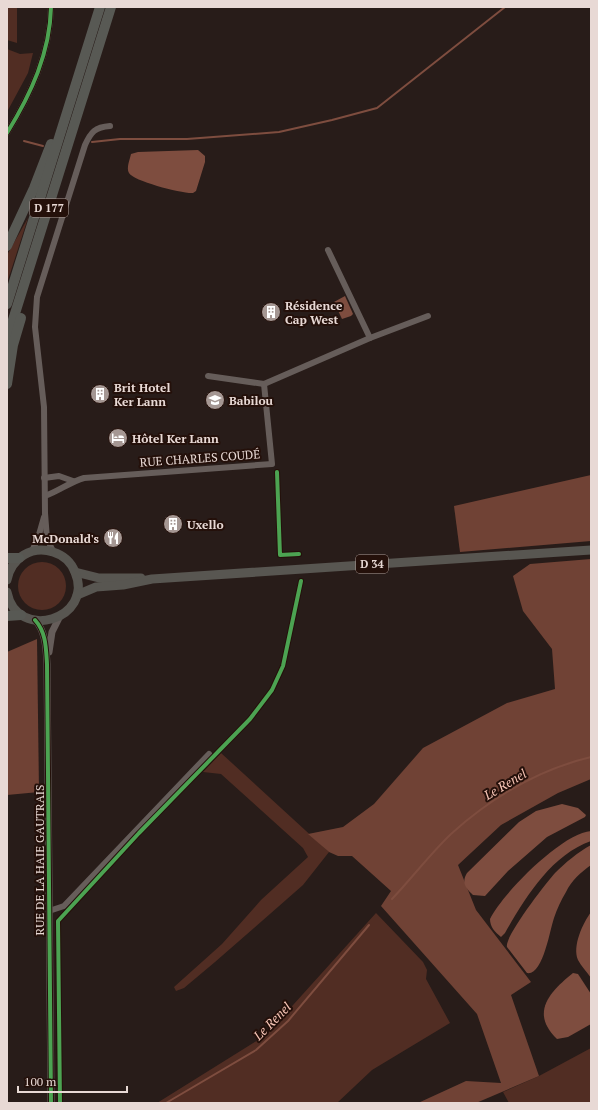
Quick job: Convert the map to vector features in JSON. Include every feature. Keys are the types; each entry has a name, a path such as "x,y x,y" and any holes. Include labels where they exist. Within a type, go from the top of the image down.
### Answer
{"highway":[{"name":"D 177","path":"7,304 100,7"},
{"name":"D 177","path":"7,339 112,7"},
{"path":"7,246 34,188 87,50"},
{"path":"7,384 19,325 49,225 90,76"},
{"path":"7,558 19,558"},
{"path":"7,616 22,615"}],"main road":[{"path":"7,580 9,570 19,558 32,551 42,550 53,551 66,559 75,572 78,586 77,595 72,605 60,616 45,621 35,620 22,615 14,608 7,594"},
{"name":"D 34","path":"75,572 98,578 152,579 591,550"},
{"name":"D 34","path":"77,595 96,587 123,585 152,579"}],"street":[{"path":"7,133 26,101 38,74 46,46 51,7"},
{"path":"53,551 47,539 44,478 44,407 35,327 39,290 72,181 87,140 96,129 110,126"},
{"path":"328,250 370,338"},
{"path":"208,376 264,384 370,338 428,316"},
{"name":"RUE CHARLES COUDÉ","path":"45,496 62,490 73,481 84,478 272,464 264,384"},
{"name":"RUE CHARLES COUDÉ","path":"44,478 59,476 73,481"},
{"path":"32,551 38,538 45,513"},
{"name":"RUE DE LA HAIE GAUTRAIS","path":"47,664 52,632 60,616"},
{"name":"RUE DE LA HAIE GAUTRAIS","path":"35,620 41,628 45,638 47,664 51,1103"},
{"path":"49,911 64,906 209,754"}],"shaded area":[{"path":"8,7 17,7 17,43 7,40"},
{"path":"7,49 20,54 33,53 28,73 7,112"},
{"path":"198,150 205,156 205,162 196,191 193,193 169,189 139,180 132,176 128,171 131,154 138,152"},
{"path":"28,218 7,283 7,255"},
{"path":"345,296 353,314 342,319 334,302"},
{"path":"591,475 591,541 460,552 454,506"},
{"path":"591,559 591,779 558,793 501,825 458,865 476,910 531,982 511,995 539,1076 476,1103 418,1103 466,1081 501,1083 477,1014 381,906 391,891 352,856 338,856 329,852 308,834 343,827 374,804 423,748 507,703 555,689 552,649 523,611 513,576 530,564"},
{"path":"37,562 47,562 59,569 66,581 66,591 59,603 47,610 37,610 29,606 22,599 18,591 18,581 22,573 29,566"},
{"path":"37,639 39,792 7,795 7,652"},
{"path":"221,753 329,852 303,885 184,988 176,991 174,987 222,944 261,900 308,857 303,848 221,774 203,772"},
{"path":"562,804 578,808 586,815 585,817 547,837 508,871 485,896 473,895 468,890 464,883 467,873 519,822 536,811"},
{"path":"591,831 591,841 564,856 540,879 501,937 492,927 490,919 507,895 534,866 549,853 579,834"},
{"path":"591,845 591,865 577,877 568,888 555,915 542,960 533,972 527,973 507,947 512,933 526,910 555,873 581,851"},
{"path":"591,912 591,978 578,960 576,948 579,935"},
{"path":"376,913 423,962 427,970 426,979 450,1023 372,1070 337,1103 157,1103 266,1035"},
{"path":"573,973 578,974 591,994 591,1024 568,1037 557,1039 549,1029 545,1020 544,1011 546,1003 557,987"},
{"path":"591,1048 591,1103 509,1103 503,1092 539,1076"}],"waterway":[{"path":"92,142 120,139 187,139 279,132 377,108 505,7"},
{"path":"24,141 43,146"},
{"name":"Le Renel","path":"392,899 443,842 483,808 516,786 534,777 552,769 591,757"},
{"name":"Le Renel","path":"166,1103 256,1050 288,1021 369,925"}],"cycle path":[{"path":"7,133 24,103 38,73 47,41 51,7"},
{"path":"277,472 280,555 299,554"},
{"path":"60,1103 58,921 139,833 250,719 272,690 283,666 301,581"},
{"path":"35,620 43,635 46,646 47,664 51,1103"}],"place":[{"name":"Résidence Cap West","path":"271,312"},
{"name":"Brit Hotel Ker Lann","path":"100,394"},
{"name":"Babilou","path":"215,400"},
{"name":"Hôtel Ker Lann","path":"118,438"},
{"name":"Uxello","path":"173,524"},
{"name":"McDonald's","path":"113,538"}]}
